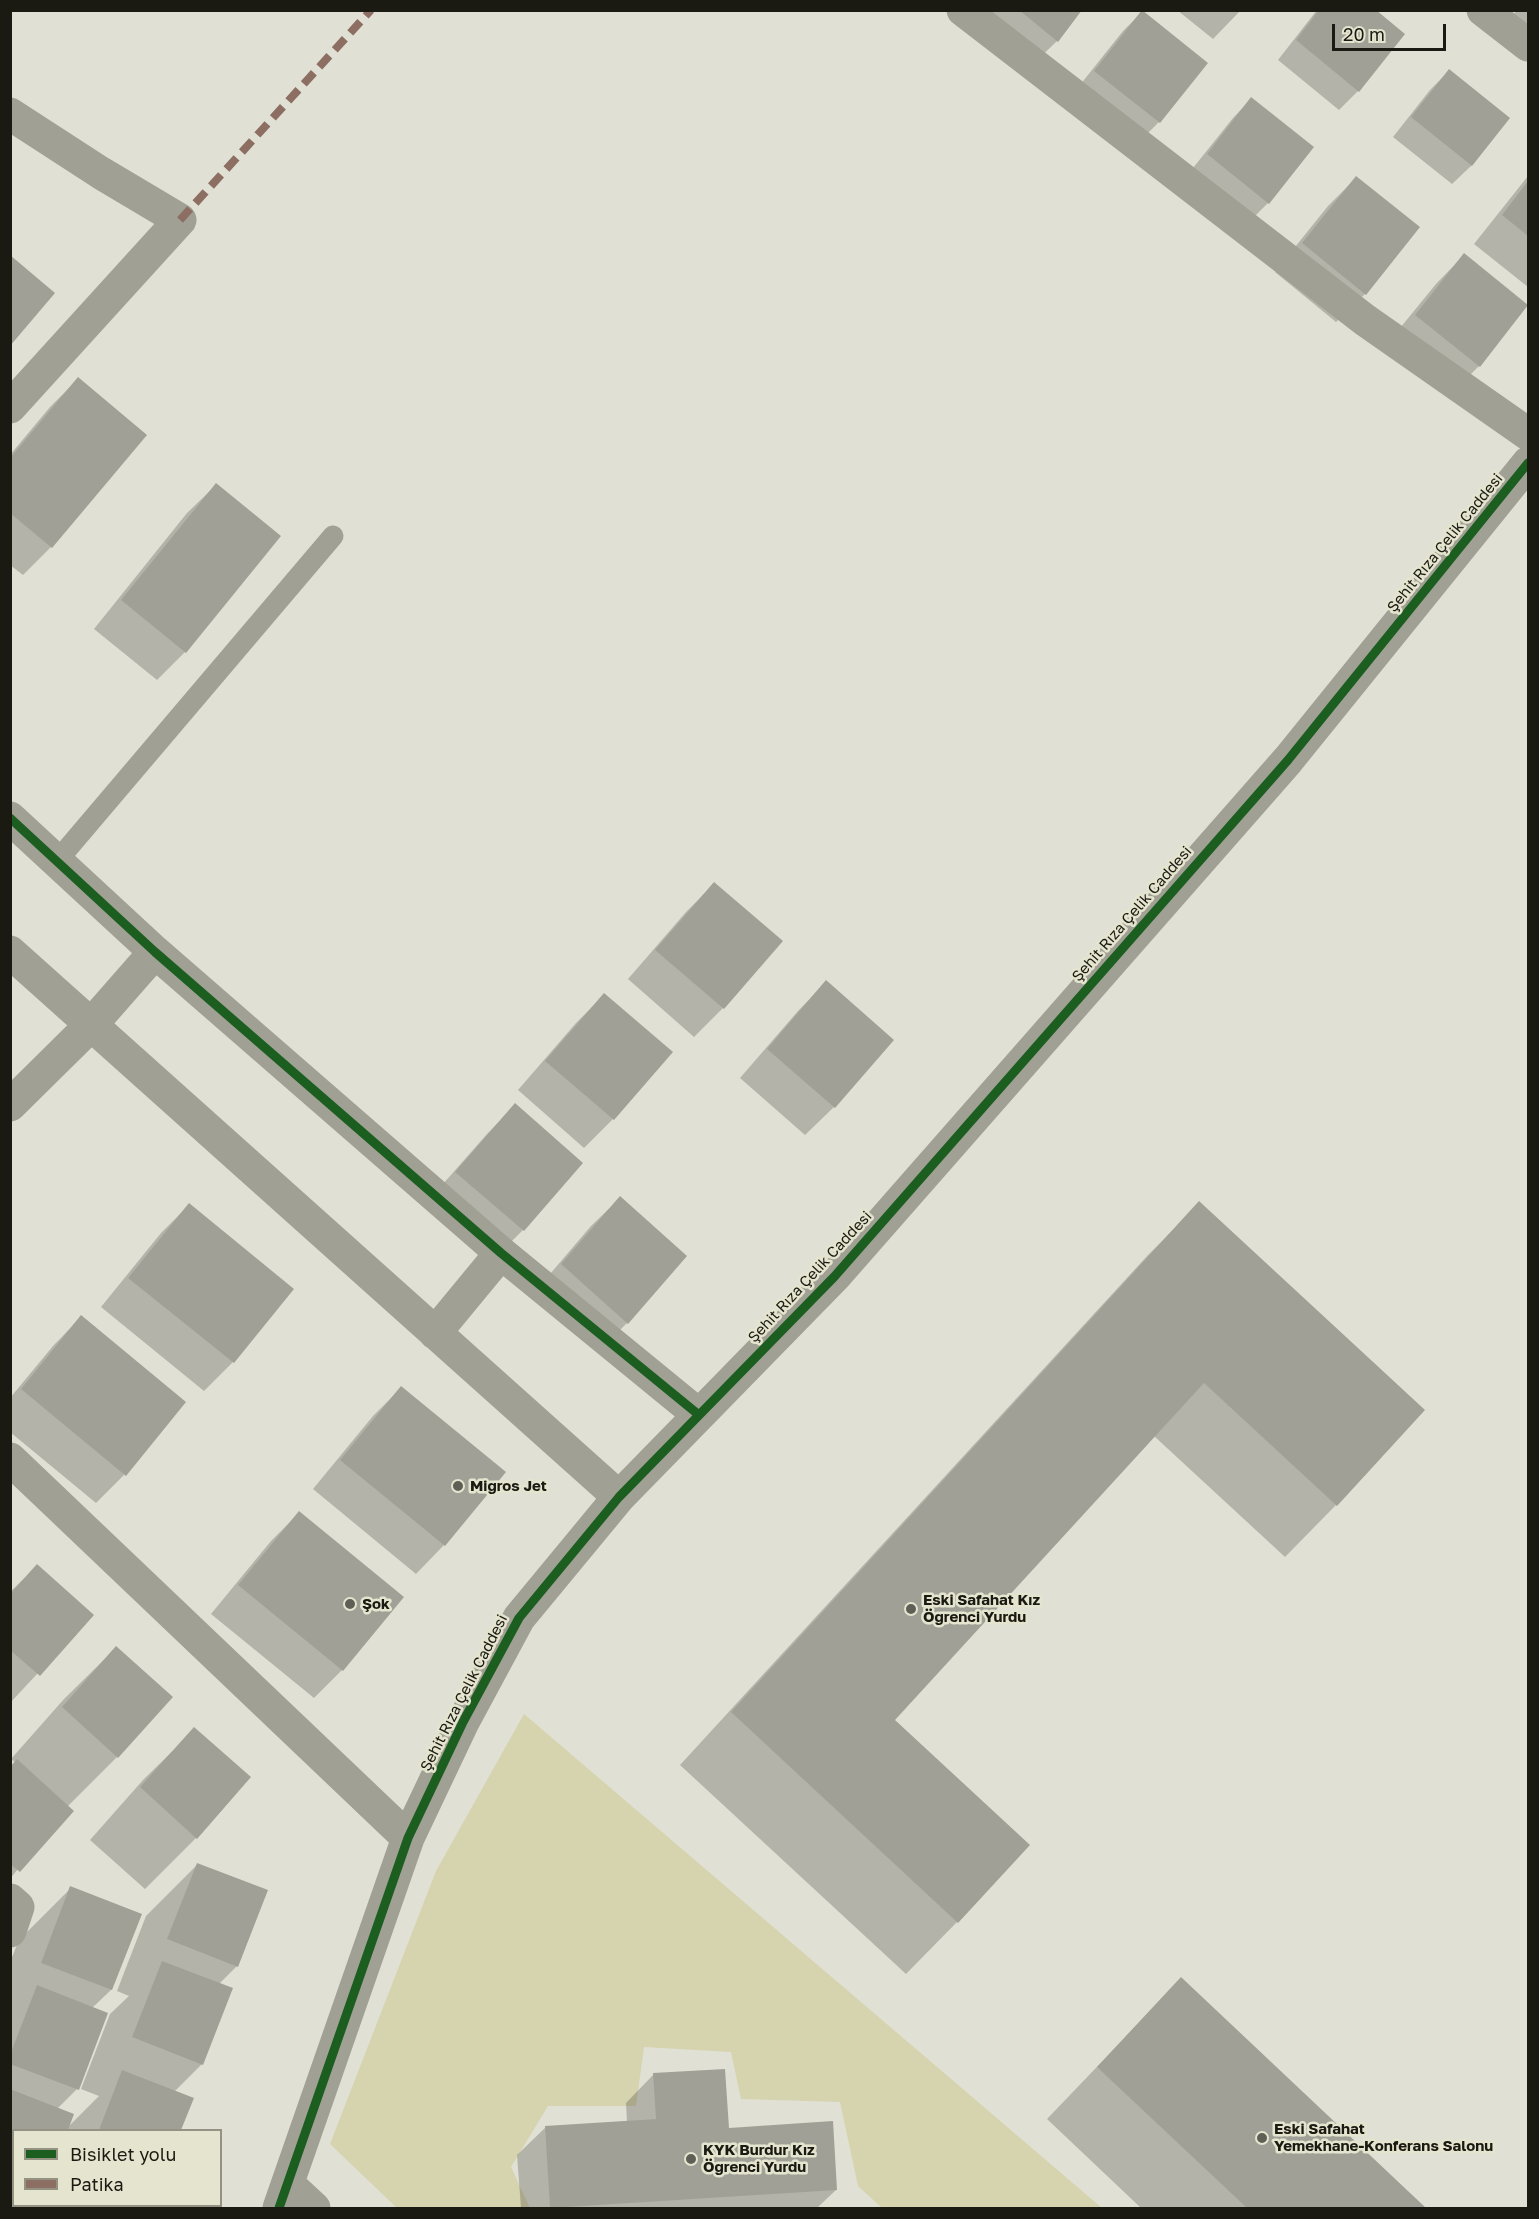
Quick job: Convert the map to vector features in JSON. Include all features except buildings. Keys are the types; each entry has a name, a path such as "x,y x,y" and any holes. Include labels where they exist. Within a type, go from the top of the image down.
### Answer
{"street":[{"path":"963,10 1365,320 1528,434"},
{"path":"1483,10 1528,45"},
{"path":"10,114 101,173 180,220 10,407"},
{"name":"Şehit Rıza Çelik Caddesi","path":"284,2196 408,1838 463,1722 519,1618 619,1497 834,1276 1288,760 1528,463"},
{"path":"10,818 155,952 501,1254 699,1416"},
{"path":"10,952 619,1497"},
{"path":"10,1105 91,1025 155,952"},
{"path":"435,1333 501,1254"},
{"path":"10,1459 408,1838"},
{"path":"10,1900 18,1907 10,1931"},
{"path":"284,2196 314,2208"}],"lane":[{"path":"57,861 333,536"}],"shaded area":[{"path":"524,1714 1102,2208 882,2208 858,2186 840,2102 741,2099 731,2052 644,2047 636,2106 548,2106 511,2167 530,2208 397,2208 330,2144 436,1871"}],"marked path":[{"path":"180,220 371,10"}],"cycle path":[{"path":"279,2208 408,1838 463,1722 519,1618 619,1497 834,1277 1288,760 1528,463"},
{"path":"10,818 155,952 501,1253 699,1415"}],"place":[{"name":"Migros Jet","path":"458,1486"},
{"name":"Şok","path":"350,1604"},
{"name":"Eski Safahat Kız Öğrenci Yurdu","path":"911,1609"},
{"name":"Eski Safahat Yemekhane-Konferans Salonu","path":"1262,2138"},
{"name":"KYK Burdur Kız Öğrenci Yurdu","path":"691,2159"}]}
